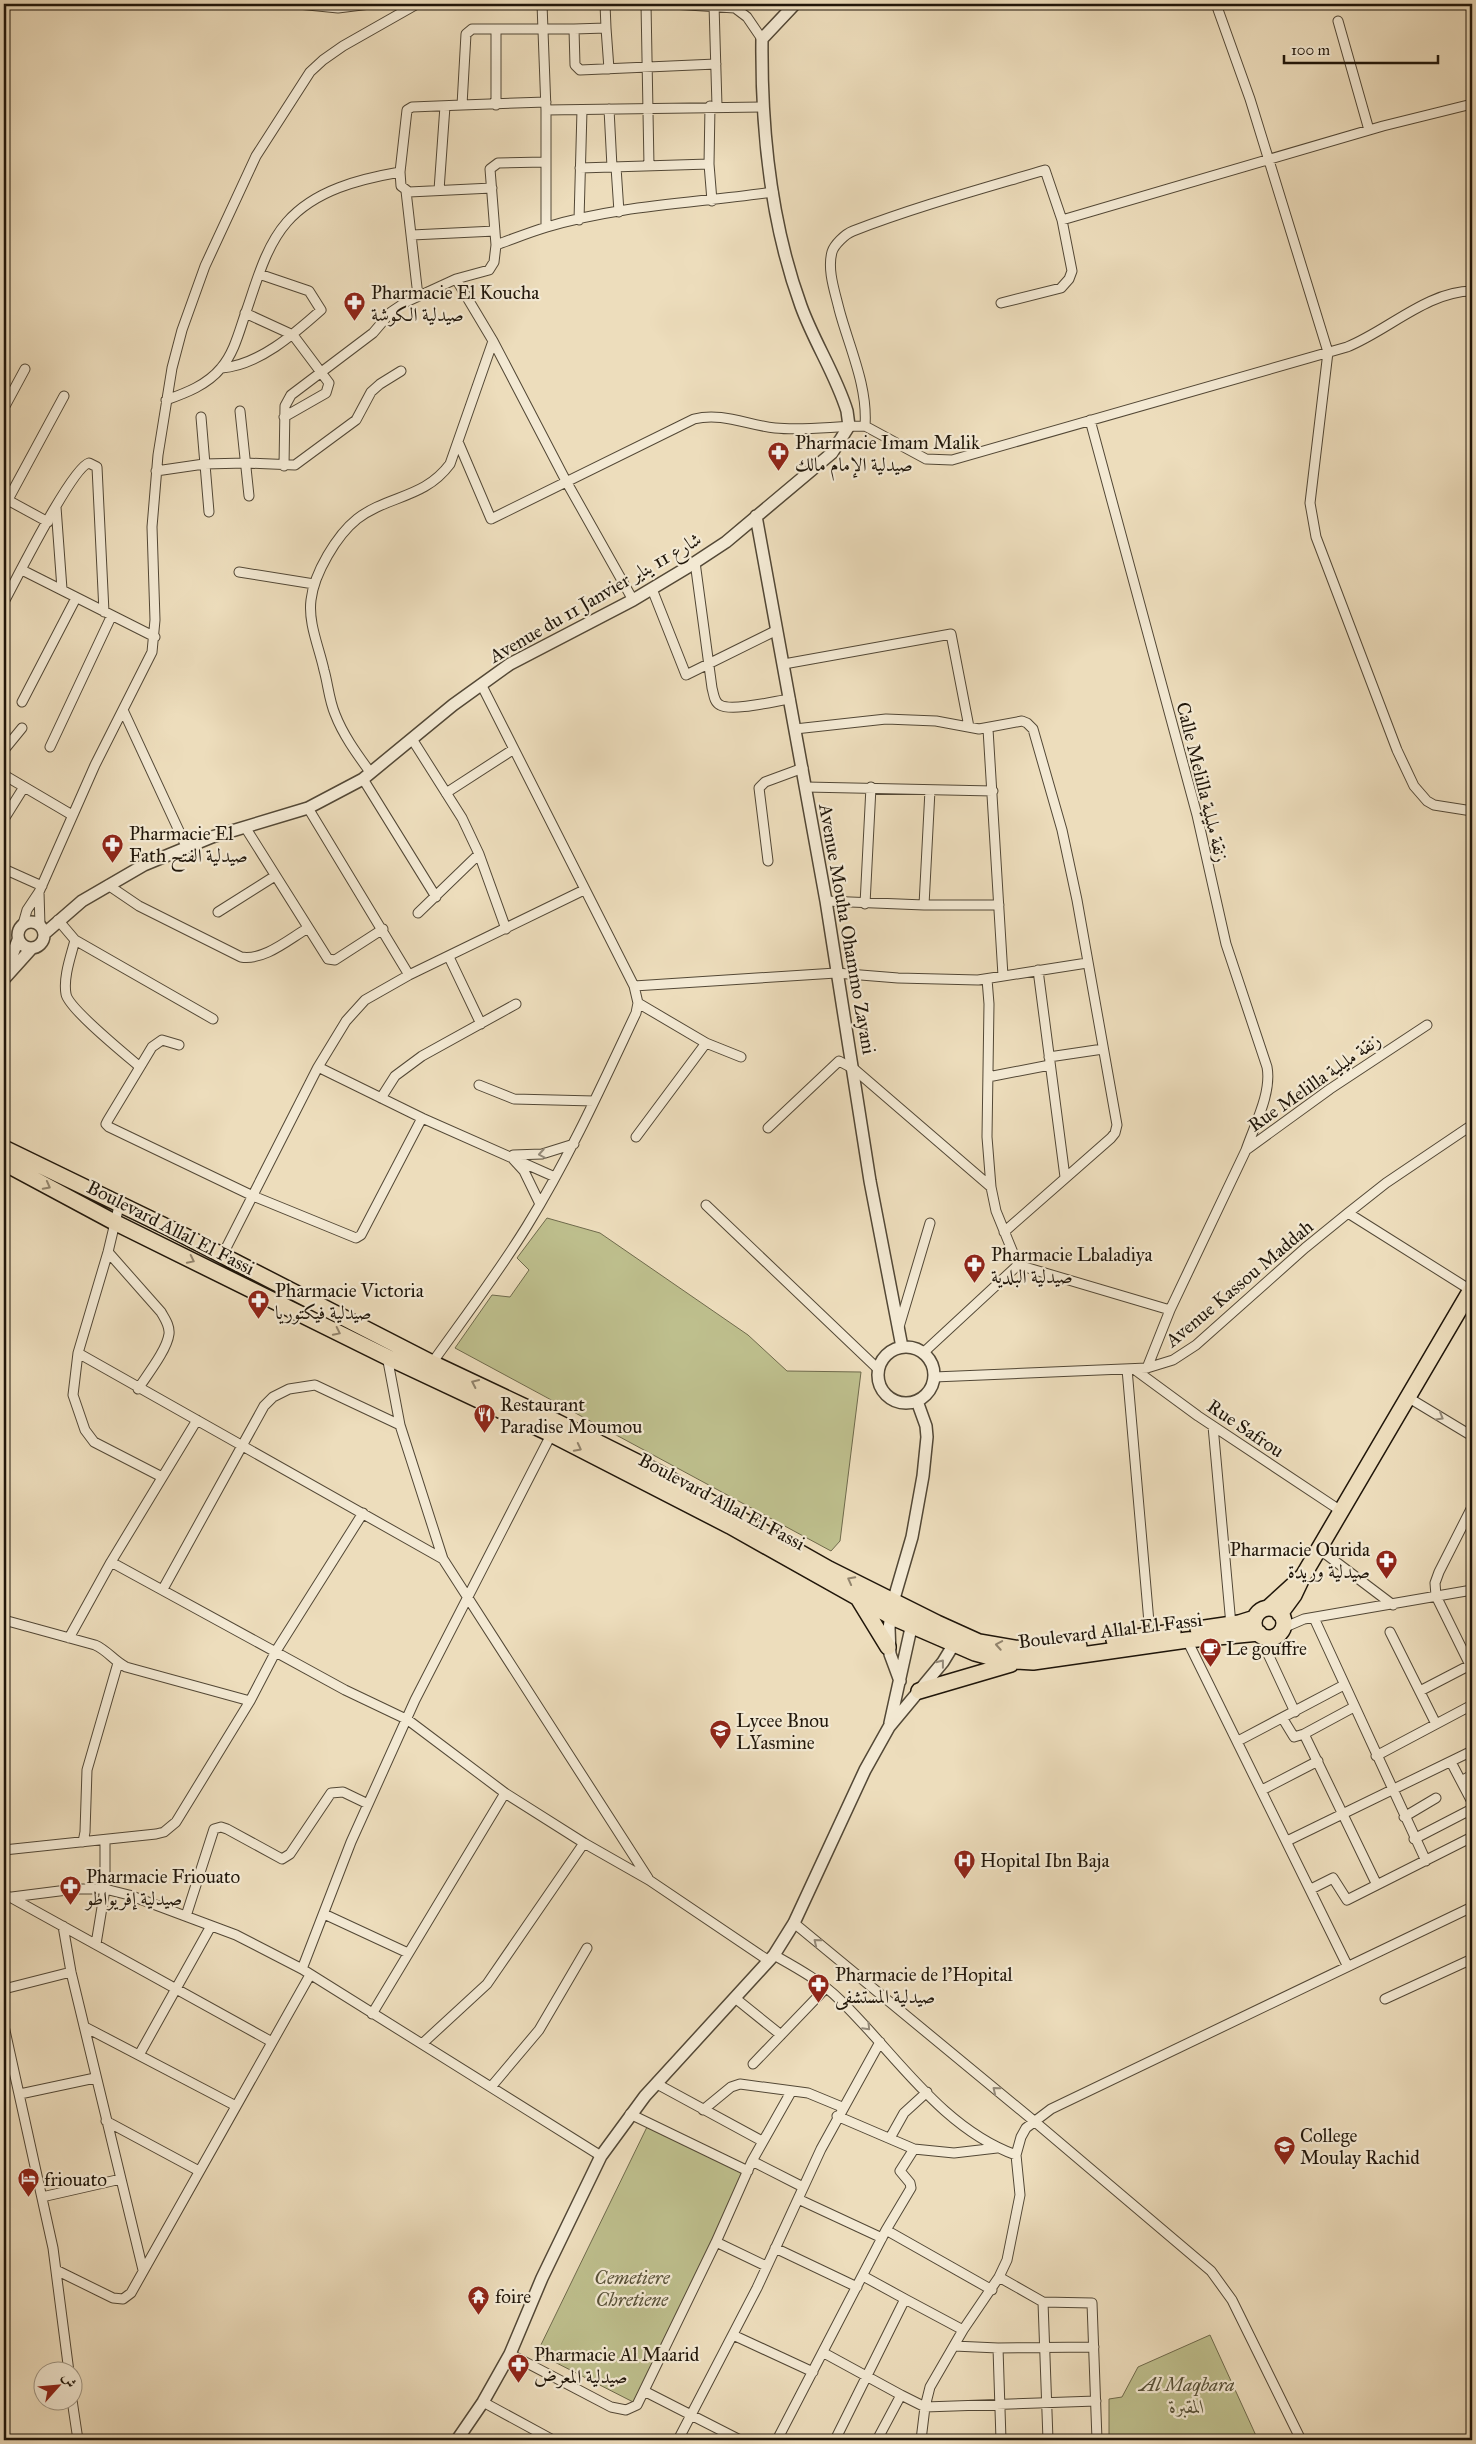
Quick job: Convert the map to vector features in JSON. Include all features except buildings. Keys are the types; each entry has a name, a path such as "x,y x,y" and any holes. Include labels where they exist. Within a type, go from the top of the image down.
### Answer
{"main road":[{"name":"Boulevard Allal El Fassi","path":"4,1148 432,1363 554,1428 857,1597 893,1609"},
{"name":"Boulevard Allal El Fassi","path":"4,1164 114,1222 388,1357 659,1473 893,1609 957,1639 987,1657 1016,1662 1033,1662 1187,1640 1259,1634"},
{"path":"1278,1617 1260,1611 1254,1623 1259,1634 1266,1637 1274,1636 1278,1617 1294,1595 1303,1576 1472,1290"},
{"path":"857,1597 888,1647"},
{"name":"Boulevard Allal El Fassi","path":"957,1639 1021,1649 1066,1648 1150,1634 1231,1625 1255,1618"},
{"path":"919,1690 1016,1662"}],"street":[{"path":"298,4 338,8 370,4"},
{"path":"6,975 18,940 18,931 23,924 27,910 41,889 72,815 152,652 155,637 152,527 156,471 166,400 182,330 205,266 256,156 292,97 310,72 323,60 417,4"},
{"path":"542,4 546,106 546,227"},
{"path":"605,4 609,69"},
{"path":"646,4 649,166"},
{"path":"672,4 735,8 747,17 762,40 762,107 780,236 800,304 814,339 843,398 848,426"},
{"path":"762,40 794,4"},
{"path":"1216,4 1250,99 1328,352 1327,375 1314,461 1310,503 1316,537 1397,750 1414,786 1426,801 1434,805 1472,811"},
{"path":"712,201 709,164 716,64 714,6"},
{"path":"1338,21 1369,130"},
{"path":"462,106 464,37 472,29 544,30 606,28"},
{"path":"496,29 496,105"},
{"path":"574,29 577,68 580,70 716,64"},
{"path":"1062,220 1369,130 1472,104"},
{"path":"418,296 406,190 402,186 400,172 407,110 412,107 496,105 546,106 582,110 648,107 762,107"},
{"path":"439,190 445,106"},
{"path":"609,109 619,212"},
{"path":"579,220 582,110"},
{"path":"284,466 284,417 286,401 372,333 391,312 418,296 456,279 489,270 494,262 496,244 490,169 494,164 545,162"},
{"path":"580,168 709,164"},
{"path":"865,426 866,407 863,390 847,340 831,271 832,252 841,240 852,232 924,206 1044,170 1062,220 1072,271 1069,279 1060,288 1001,303"},
{"path":"166,400 204,383 222,368 234,346 259,274 278,235 287,222 308,204 345,185 363,178 400,172"},
{"path":"406,190 492,188"},
{"path":"496,244 546,227 619,212 773,192"},
{"path":"412,235 495,231"},
{"path":"222,368 240,365 293,335 321,310 308,291 259,274"},
{"path":"456,279 492,340 566,481 634,600"},
{"path":"459,444 491,520 679,424 704,416 712,415 774,428 818,430 865,426 916,454 936,461 952,460 1328,352 1369,338 1416,308 1439,298 1472,291"},
{"path":"245,313 293,335 329,383 326,393 284,417"},
{"path":"436,898 366,776 334,714 311,618 311,600 314,584 332,548 347,528 359,518 422,490 440,478 450,464 459,444 492,340"},
{"path":"4,408 25,369"},
{"path":"156,471 204,464 246,462 284,466 295,465 356,420 371,392 401,371"},
{"path":"48,522 5,501 64,396"},
{"path":"240,411 249,496"},
{"path":"201,417 209,512"},
{"name":"Calle Melilla زنقة مليلية","path":"1090,420 1196,814 1226,944 1267,1067 1267,1079 1262,1103 1246,1150"},
{"name":"Avenue du 11 Janvier شارع 11 يناير","path":"42,930 82,901 144,865 186,846 308,808 366,776 480,684 510,664 652,590 726,542 832,453 848,426"},
{"path":"4,602 56,507 84,464 92,463 97,467 108,614 50,747"},
{"path":"56,507 62,589"},
{"name":"Avenue Mouha Ohammo Zayani","path":"756,516 826,902 836,973 854,1069 870,1182 902,1347"},
{"path":"695,562 715,699 722,707 741,707 790,699"},
{"path":"22,570 155,637"},
{"path":"239,572 314,584"},
{"path":"652,590 685,674 688,675 777,630"},
{"path":"22,702 76,598"},
{"path":"784,664 951,634 969,727"},
{"path":"432,1363 504,1262 540,1204 574,1144 636,1013 638,1003 634,986 584,890 550,817 480,684"},
{"path":"123,710 186,846"},
{"path":"795,729 886,719 936,721 988,729 1022,721 1033,729 1062,830 1077,900 1116,1130 1004,1232"},
{"path":"4,750 22,728"},
{"path":"988,729 1003,976"},
{"path":"412,738 446,793 478,854 506,929"},
{"path":"446,793 514,749"},
{"path":"768,861 759,788 764,782 803,768"},
{"path":"4,775 72,815"},
{"path":"4,819 24,787"},
{"path":"806,787 993,791"},
{"path":"865,904 871,787"},
{"path":"924,906 930,790"},
{"path":"308,808 410,975"},
{"path":"245,827 308,928 332,961 383,929"},
{"path":"418,913 436,898 478,854"},
{"path":"4,869 41,889"},
{"path":"218,912 275,876"},
{"path":"108,886 140,906 241,957 250,959 264,954 308,928"},
{"path":"6,975 20,963 31,949 42,943 41,889"},
{"path":"222,1256 318,1067 346,1021 365,1000 410,975 584,890"},
{"path":"826,902 924,906 999,905"},
{"path":"58,920 75,940 213,1019"},
{"path":"23,924 32,922 42,930"},
{"path":"18,940 25,948 31,949"},
{"path":"75,940 65,992 67,998 78,1012 140,1067"},
{"path":"449,957 480,1024"},
{"path":"634,986 836,973 898,978 987,980 1087,963"},
{"path":"1038,970 1065,1177"},
{"path":"987,980 987,1137 991,1187 996,1211 1018,1265"},
{"path":"638,1003 706,1043 741,1057"},
{"path":"381,1098 395,1076 422,1056 516,1004"},
{"name":"Rue Melilla زنقة مليلية","path":"1147,1368 1170,1310 1246,1150 1330,1089 1427,1025"},
{"path":"179,1045 162,1040 152,1047 106,1124 253,1196 356,1238 422,1118"},
{"path":"636,1136 706,1043"},
{"path":"988,1077 1103,1049"},
{"path":"768,1128 839,1061 854,1069 991,1187"},
{"path":"318,1067 422,1118 555,1177"},
{"path":"480,1085 514,1099 594,1101"},
{"name":"Avenue Kassou Maddah","path":"934,1377 1147,1368 1173,1360 1196,1345 1305,1248 1386,1183 1472,1125"},
{"path":"509,1155 542,1154 574,1144"},
{"path":"509,1155 524,1171 540,1204"},
{"path":"706,1205 878,1369"},
{"path":"119,1206 108,1252 78,1353 72,1395 89,1437 94,1442 162,1477"},
{"path":"1348,1213 1472,1290"},
{"path":"899,1327 930,1223"},
{"path":"108,1252 161,1312 168,1323 169,1333 166,1344 138,1389"},
{"path":"1018,1265 1170,1310"},
{"path":"923,1353 1018,1265"},
{"path":"384,1339 400,1425 443,1559 649,1880"},
{"path":"902,1347 923,1353 930,1362 934,1377 929,1391 917,1401 899,1403 890,1399 879,1385 878,1369 887,1354 902,1347"},
{"path":"78,1353 138,1389 197,1420 443,1559"},
{"path":"1130,1369 1150,1634"},
{"name":"Rue Safrou","path":"1130,1369 1341,1511"},
{"path":"163,1589 264,1406 273,1397 289,1389 304,1385 315,1385 400,1425"},
{"path":"1409,1398 1472,1436"},
{"path":"900,1681 888,1647 893,1609 912,1537 928,1437 917,1401"},
{"path":"70,1638 112,1562 197,1420"},
{"path":"1214,1426 1231,1625"},
{"path":"302,1969 368,1804 408,1720 415,1700 554,1428"},
{"path":"1420,1691 1472,1666 1436,1596 1435,1583 1438,1572 1472,1507"},
{"path":"4,1850 156,1834 171,1828 184,1810 250,1701 276,1651 363,1514"},
{"path":"1319,1549 1393,1605"},
{"path":"112,1562 345,1690 408,1720 505,1793 584,1843 649,1880 771,1958 826,1988 953,2117 998,2148 1016,2155"},
{"path":"1278,1617 1304,1620 1472,1590"},
{"path":"1314,1618 1414,1839 1426,1861"},
{"path":"889,1727 900,1681 903,1656 913,1619"},
{"path":"4,1620 100,1647 118,1663 250,1701"},
{"path":"1390,1632 1436,1724"},
{"path":"457,2440 483,2402 510,2354 546,2269 601,2156 630,2114 771,1958 794,1923 865,1770 889,1727 957,1639"},
{"path":"1187,1640 1288,1842 1347,1966"},
{"path":"1268,1654 1294,1712"},
{"path":"83,1842 86,1832 86,1770 118,1663"},
{"path":"1238,1741 1283,1719 1344,1685"},
{"path":"1376,1756 1472,1705"},
{"path":"1283,1719 1294,1737 1304,1734 1354,1708"},
{"path":"1304,1734 1377,1885"},
{"path":"1288,1842 1472,1751"},
{"path":"1262,1790 1318,1761"},
{"path":"1451,1762 1472,1802"},
{"path":"1461,1781 1472,1775"},
{"path":"186,1916 214,1829 224,1828 282,1859 290,1854 332,1793 343,1792 368,1804"},
{"path":"372,2014 505,1793"},
{"path":"1404,1816 1436,1798"},
{"path":"1414,1839 1472,1809"},
{"path":"1311,1889 1333,1878 1347,1900 1472,1838"},
{"path":"96,1944 105,1889 105,1840"},
{"path":"424,2043 487,1984 584,1843"},
{"path":"7,1898 75,1889 105,1889 129,1895 254,1942 302,1969 372,2014 424,2043 601,2156"},
{"path":"7,1898 96,1944 272,2042"},
{"path":"921,2440 924,2407 930,2387 963,2330 992,2290 999,2277 1011,2244 1019,2203 1020,2179 1016,2155 1026,2128 1052,2109 1347,1966 1472,1908"},
{"path":"324,1914 408,1953"},
{"path":"794,1923 1034,2121 1211,2271 1222,2285 1301,2440"},
{"path":"62,1926 84,2028 143,2270"},
{"path":"139,2055 211,1926"},
{"path":"491,2087 538,2030 587,1948"},
{"path":"1385,1999 1472,1960"},
{"path":"4,1988 71,1972"},
{"path":"56,2270 119,2299 124,2299 131,2293 310,1975"},
{"path":"753,2064 826,1988"},
{"path":"734,1998 781,2034"},
{"path":"4,2026 42,2197 56,2270 68,2362"},
{"path":"84,2028 236,2106"},
{"path":"678,2440 733,2335 842,2108 880,2042"},
{"path":"20,2094 96,2078"},
{"path":"656,2084 762,2141"},
{"path":"703,2110 726,2090 737,2085 813,2095 842,2108"},
{"path":"510,2354 619,2410 626,2410 637,2404 716,2242 752,2161 791,2092"},
{"path":"890,2138 904,2113 927,2092"},
{"path":"630,2114 748,2171"},
{"path":"838,2116 914,2149 954,2153 998,2148"},
{"path":"106,2121 199,2171"},
{"path":"778,2440 884,2234 911,2188 910,2183 900,2171 914,2149"},
{"path":"752,2161 803,2187"},
{"path":"42,2197 121,2179"},
{"path":"798,2199 884,2234 992,2290"},
{"path":"716,2242 766,2266"},
{"path":"775,2248 825,2270 857,2287"},
{"path":"863,2276 963,2330"},
{"path":"999,2277 1043,2302 1091,2302 1098,2440"},
{"path":"835,2440 868,2378 905,2299"},
{"path":"1043,2302 1048,2440"},
{"path":"733,2335 813,2372"},
{"path":"954,2346 998,2348 1094,2347"},
{"path":"998,2348 1001,2440"},
{"path":"824,2353 924,2407 1000,2406 1096,2401"},
{"path":"644,2391 740,2440"},
{"path":"877,2440 901,2396"},
{"path":"483,2402 552,2440"},
{"path":"74,2412 78,2440"}],"green space":[{"path":"547,1218 600,1233 748,1335 787,1371 861,1372 840,1541 831,1551 455,1348 492,1295 510,1297 529,1270 517,1258"},
{"name":"Cemetiere Chretiene","path":"647,2127 749,2175 639,2405 537,2353"},
{"name":"Al Maqbara المقبرة","path":"1210,2335 1258,2440 1109,2440 1109,2399 1122,2397 1138,2367"}],"place":[{"name":"Pharmacie El Koucha صيدلية الكوشة","path":"355,322"},
{"name":"Pharmacie Imam Malik صيدلية الإمام مالك","path":"779,472"},
{"name":"Pharmacie El Fath صيدلية الفتح","path":"113,863"},
{"name":"Pharmacie Lbaladiya صيدلية البلدية","path":"975,1284"},
{"name":"Pharmacie Victoria صيدلية فيكتوريا","path":"259,1320"},
{"name":"Restaurant Paradise Moumou","path":"484,1434"},
{"name":"Pharmacie Ourida صيدلية وريدة","path":"1386,1579"},
{"name":"Le gouffre","path":"1210,1667"},
{"name":"Lycee Bnou LYasmine","path":"720,1750"},
{"name":"Hopital Ibn Baja","path":"964,1879"},
{"name":"Pharmacie Friouato صيدلية إفريواطو","path":"70,1906"},
{"name":"Pharmacie de l'Hopital صيدلية المستشفى","path":"819,2004"},
{"name":"College Moulay Rachid","path":"1284,2165"},
{"name":"friouato","path":"28,2198"},
{"name":"foire","path":"479,2315"},
{"name":"Pharmacie Al Maarid صيدلية المعرض","path":"518,2384"}]}
